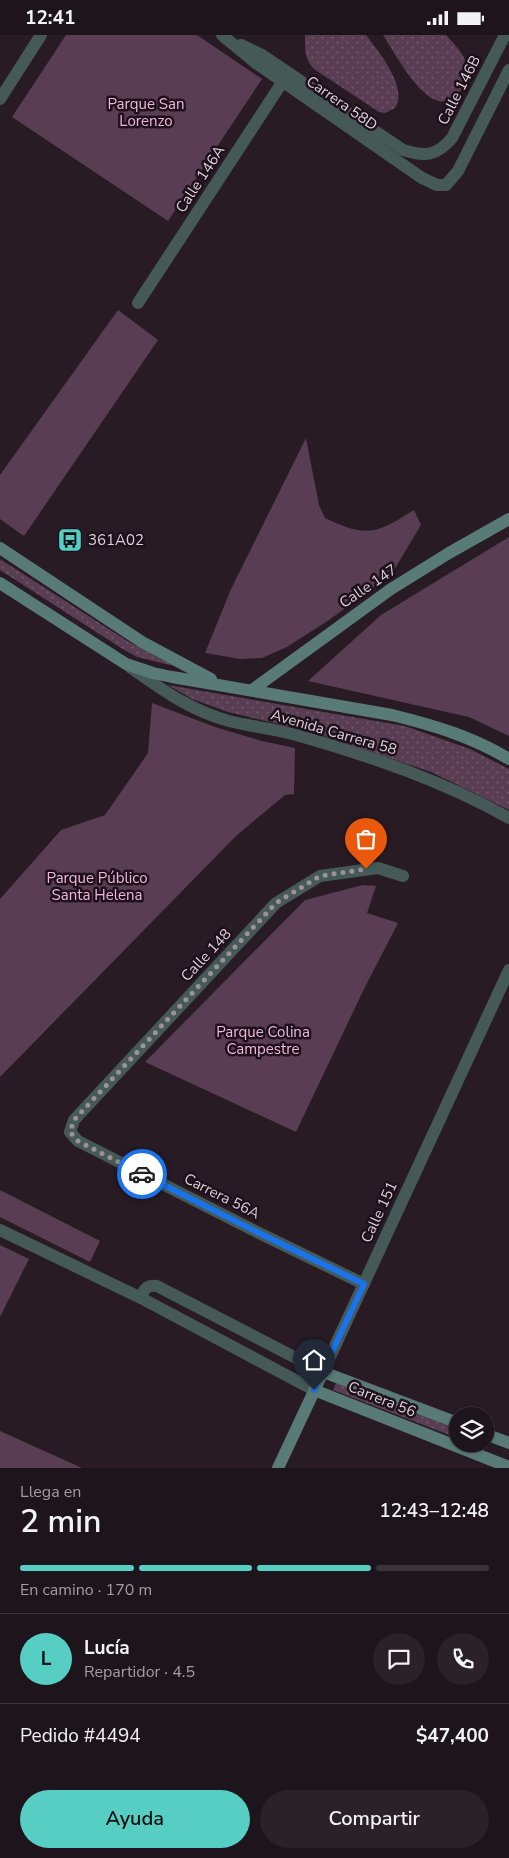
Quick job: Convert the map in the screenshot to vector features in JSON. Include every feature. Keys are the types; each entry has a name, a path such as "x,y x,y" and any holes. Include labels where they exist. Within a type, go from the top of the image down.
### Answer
{"main road":[{"name":"Calle 147","path":"252,690 391,589 509,519"},
{"name":"Avenida Carrera 58","path":"0,548 142,642 219,684"},
{"name":"Avenida Carrera 58","path":"0,583 126,664 152,673 392,715 426,723 468,738 509,759"},
{"name":"Calle 151","path":"278,1468 323,1372"},
{"name":"Carrera 56","path":"323,1372 449,1420"},
{"name":"Carrera 56","path":"314,1390 509,1467"},
{"path":"494,1437 509,1443"}],"street":[{"path":"0,99 41,35"},
{"name":"Calle 146B","path":"434,153 443,149 452,138 505,35"},
{"name":"Carrera 58D","path":"224,36 256,63 286,77 403,150 423,155 434,153"},
{"name":"Carrera 58D","path":"286,77 422,178 430,183 446,185 458,171 509,70"},
{"name":"Calle 146A","path":"138,303 286,77"},
{"name":"Avenida Carrera 58","path":"126,664 176,699 195,709 230,721 298,735 394,765 436,781 479,801 509,818"},
{"name":"Calle 148","path":"70,1132 74,1120 276,903 320,876 378,868 404,876"},
{"name":"Calle 151","path":"323,1372 509,970"},
{"name":"Carrera 56A","path":"70,1132 78,1141 364,1284"},
{"name":"Carrera 56","path":"0,1230 141,1298 314,1390"},
{"name":"Carrera 56","path":"141,1298 144,1289 150,1285 157,1286 323,1372"}],"green space":[{"name":"Parque San Lorenzo","path":"66,35 197,35 262,79 168,221 12,117"},
{"path":"305,35 366,35 384,60 395,80 398,100 395,108 385,113 379,112 314,69 307,57"},
{"path":"383,35 446,35 462,54 467,67 466,80 455,97 443,101 428,96 413,81"},
{"path":"118,310 158,340 24,536 0,519 0,475"},
{"path":"306,438 319,505 325,518 351,529 371,531 390,524 414,510 421,525 391,575 329,620 287,647 262,658 240,659 205,653 231,589"},
{"path":"509,537 509,736 469,717 308,681 381,615"},
{"path":"0,559 129,642 174,666 137,657 121,648 0,570"},
{"path":"168,685 405,726 470,749 509,769 509,810 431,772 312,732 228,712 192,699"},
{"name":"Parque Público Santa Helena","path":"152,703 215,727 262,741 295,748 294,794 285,795 237,835 0,1077 0,899 61,830 105,815 148,753"},
{"name":"Parque Colina Campestre","path":"363,885 376,886 367,913 398,923 363,991 296,1132 145,1062 305,900"},
{"path":"0,1190 100,1241 90,1262 0,1217"},
{"path":"0,1245 29,1259 0,1317"},
{"path":"336,1383 449,1426 449,1435 333,1390"},
{"path":"0,1431 82,1468 0,1468"}],"way so far":[{"path":"142,1174 78,1141 70,1132 74,1120 276,903 320,876 366,869"}],"place":[{"name":"361A02","path":"70,540"}],"route":[{"path":"142,1174 364,1284 314,1390"}]}
